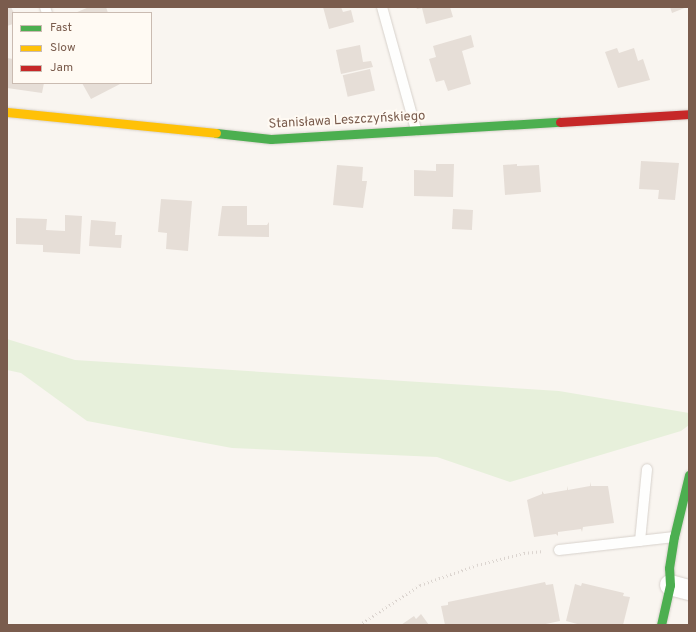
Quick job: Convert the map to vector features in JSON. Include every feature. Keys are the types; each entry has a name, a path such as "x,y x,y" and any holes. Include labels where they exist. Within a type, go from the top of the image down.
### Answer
{"street":[{"name":"Stanisława Leszczyńskiego","path":"7,112 271,139 689,114"},
{"path":"660,625 670,585 669,568 674,537 689,475"},
{"path":"670,585 689,590"}],"lane":[{"path":"382,7 416,130"},
{"path":"640,541 648,469"},
{"path":"559,550 674,537"}],"path":[{"path":"359,625 420,585 477,565 524,553 559,550"}],"green space":[{"path":"7,339 75,360 559,391 689,413 689,425 681,431 510,482 437,457 232,448 87,421 21,373 7,370"}],"building":[{"path":"7,7 11,7 14,12 12,12 12,24 7,26"},
{"path":"89,7 106,7 108,12 77,12"},
{"path":"323,7 341,7 343,12 351,10 354,22 329,29"},
{"path":"416,7 450,7 453,17 426,24 422,8 417,9"},
{"path":"670,7 687,7 672,13"},
{"path":"471,35 474,47 462,51 471,84 448,91 444,80 436,82 429,59 436,57 433,46"},
{"path":"360,45 363,62 371,61 373,67 341,74 336,50"},
{"path":"617,48 619,53 634,48 638,61 643,59 650,80 618,88 605,52"},
{"path":"7,58 12,59 12,84 44,84 42,93 7,88"},
{"path":"370,69 375,90 348,97 343,75"},
{"path":"83,84 120,84 91,99"},
{"path":"641,161 679,163 675,200 658,199 659,190 639,189"},
{"path":"436,164 454,164 453,197 414,196 414,170 436,171"},
{"path":"517,164 517,166 539,165 541,192 505,195 503,165"},
{"path":"337,165 363,167 362,181 367,181 363,208 333,205"},
{"path":"161,199 192,201 188,251 166,249 167,233 158,232"},
{"path":"222,206 247,206 247,225 267,225 269,222 269,237 218,236"},
{"path":"453,209 473,210 472,230 452,229"},
{"path":"65,215 82,216 80,254 43,252 43,245 16,244 16,218 47,219 46,230 65,231"},
{"path":"91,220 116,222 115,235 122,235 121,248 89,246"},
{"path":"591,482 591,486 608,486 614,523 583,527 582,532 581,529 558,532 558,536 556,534 534,537 527,500 542,494 542,491 544,494 567,490 567,486 568,490 590,486"},
{"path":"545,582 546,585 553,584 560,621 541,625 445,625 441,606 448,605 448,602"},
{"path":"582,583 624,593 623,596 630,597 623,625 581,625 566,621 575,584 581,586"},
{"path":"421,614 429,625 401,625 414,616 416,619"}],"traffic: fast":[{"path":"216,133 271,139 560,122"},
{"path":"661,625 670,585 669,568 674,537 689,475"}],"traffic: slow":[{"path":"7,112 216,133"}],"traffic: jam":[{"path":"560,122 689,114"}]}
